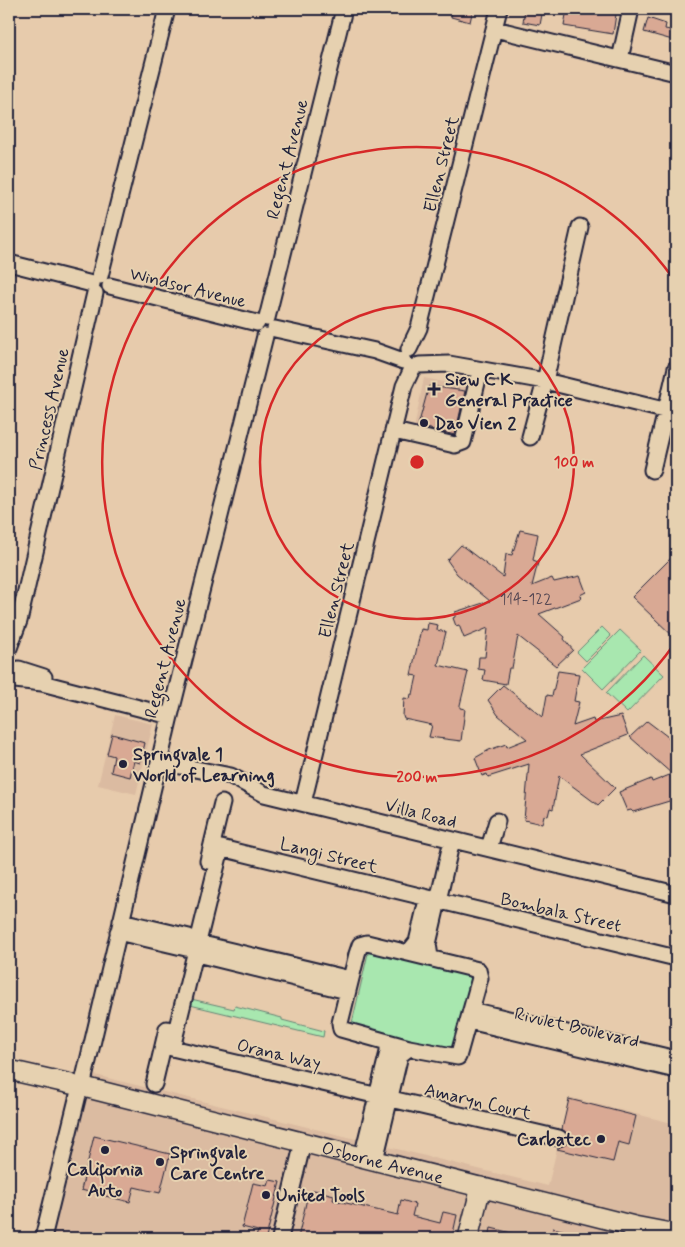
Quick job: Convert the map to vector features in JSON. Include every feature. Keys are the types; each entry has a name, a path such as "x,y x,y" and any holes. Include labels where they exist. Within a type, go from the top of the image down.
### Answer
{"main road":[{"name":"Osborne Avenue","path":"9,1070 80,1086 481,1187 632,1232 676,1234"},
{"path":"468,1238 481,1187"}],"street":[{"name":"Princess Avenue","path":"12,674 19,621 167,9"},
{"name":"Regent Avenue","path":"44,1238 344,9"},
{"name":"Ellen Street","path":"303,803 404,386 499,9"},
{"path":"620,59 631,9"},
{"path":"495,29 676,73"},
{"path":"530,437 546,381 580,226"},
{"name":"Windsor Avenue","path":"9,263 374,351 546,381 671,412"},
{"path":"652,470 671,412 676,368"},
{"path":"394,431 455,445 463,442 480,370"},
{"name":"Princess Avenue","path":"9,648 19,621"},
{"path":"12,674 42,683 171,712"},
{"name":"Villa Road","path":"160,762 231,776 264,794 676,894"},
{"path":"154,1084 192,946 222,803"},
{"path":"489,848 497,821"},
{"path":"430,957 428,944 433,900 447,838"},
{"name":"Langi Street","path":"192,946 221,848 433,900"},
{"path":"409,952 417,942 433,900"},
{"name":"Bombala Street","path":"433,900 676,958"},
{"path":"120,926 349,985"},
{"path":"371,943 409,952 478,970 480,978 458,1058 388,1043 341,1029 340,1023 349,985 362,944 371,943"},
{"name":"Orana Way","path":"192,946 172,1048 383,1099"},
{"name":"Rivulet Boulevard","path":"470,1015 578,1041 676,1070"},
{"name":"Rivulet Boulevard","path":"578,1041 676,1059"},
{"path":"369,1158 383,1099 388,1043"},
{"path":"383,1099 400,1055 409,1048"},
{"name":"Amaryn Court","path":"383,1099 558,1138"},
{"path":"280,1238 303,1142"}],"shaded area":[{"path":"424,378 473,388 462,439 414,429"},
{"name":"Springvale 1 World of Learning","path":"115,715 153,724 136,794 98,785"},
{"path":"91,1074 548,1186 569,1099 572,1098 676,1124 676,1238 52,1238"}],"green space":[{"path":"602,627 611,636 586,661 577,652"},
{"path":"620,630 641,650 603,689 582,668"},
{"path":"643,655 664,675 627,713 606,693"},
{"path":"369,949 475,972 459,1050 451,1051 353,1025"},
{"path":"191,999 234,1009 235,1006 282,1018 282,1020 324,1031 323,1037 190,1005"}],"building":[{"path":"453,9 473,9 470,22 451,17"},
{"path":"525,9 543,9 540,25 523,22"},
{"path":"567,9 589,9 616,14 613,34 564,26"},
{"path":"648,18 666,24 665,29 676,31 676,41 644,32"},
{"path":"429,386 465,391 455,435 418,426"},
{"path":"520,530 538,534 533,560 538,562 532,586 552,578 554,582 580,576 586,592 580,595 581,598 539,614 565,637 564,639 573,650 556,666 518,636 512,668 509,668 506,684 483,680 485,670 478,669 479,657 485,657 488,628 464,638 459,625 456,626 453,618 455,617 455,612 490,601 457,574 447,560 461,545 503,577 506,554 512,555"},
{"path":"676,553 676,639 632,597"},
{"path":"428,623 438,625 437,630 446,632 438,665 468,672 460,705 460,708 465,709 461,741 429,737 432,725 404,719 403,716 404,698 410,699 411,694 413,694 417,676 411,675 421,629 427,630"},
{"path":"558,671 579,674 574,701 579,702 573,726 593,719 594,722 621,716 628,735 580,754 615,788 598,805 559,776 553,809 550,808 548,816 544,815 542,824 524,820 529,764 488,777 487,774 482,776 475,758 489,750 506,744 507,747 527,739 498,715 488,700 503,685 543,717 547,695 552,696"},
{"path":"647,721 676,743 676,799 633,812 631,810 627,811 619,792 651,779 652,782 672,774 630,737"},
{"path":"112,734 145,743 140,763 134,761 130,777 111,772 114,756 107,754"},
{"path":"569,1099 636,1116 629,1145 618,1142 613,1162 557,1149 568,1141 568,1135 562,1129"},
{"path":"94,1136 170,1154 160,1193 134,1187 130,1202 81,1190"},
{"path":"270,1180 280,1182 266,1238 256,1237 258,1231 242,1227 253,1183 268,1186"},
{"path":"314,1190 334,1195 333,1200 398,1215 401,1200 415,1204 412,1216 440,1223 443,1212 457,1215 452,1238 298,1238 308,1194"},
{"path":"491,1228 520,1235 520,1238 489,1238"},
{"path":"553,1228 583,1235 582,1238 550,1238"}],"place":[{"name":"Siew C K General Practice","path":"434,389"},
{"name":"Dao Vien 2","path":"424,423"},
{"name":"Springvale 1 World of Learning","path":"123,764"},
{"name":"Carbatec","path":"601,1139"},
{"name":"California Auto","path":"105,1150"},
{"name":"Springvale Care Centre","path":"160,1162"},
{"name":"United Tools","path":"266,1195"}]}
